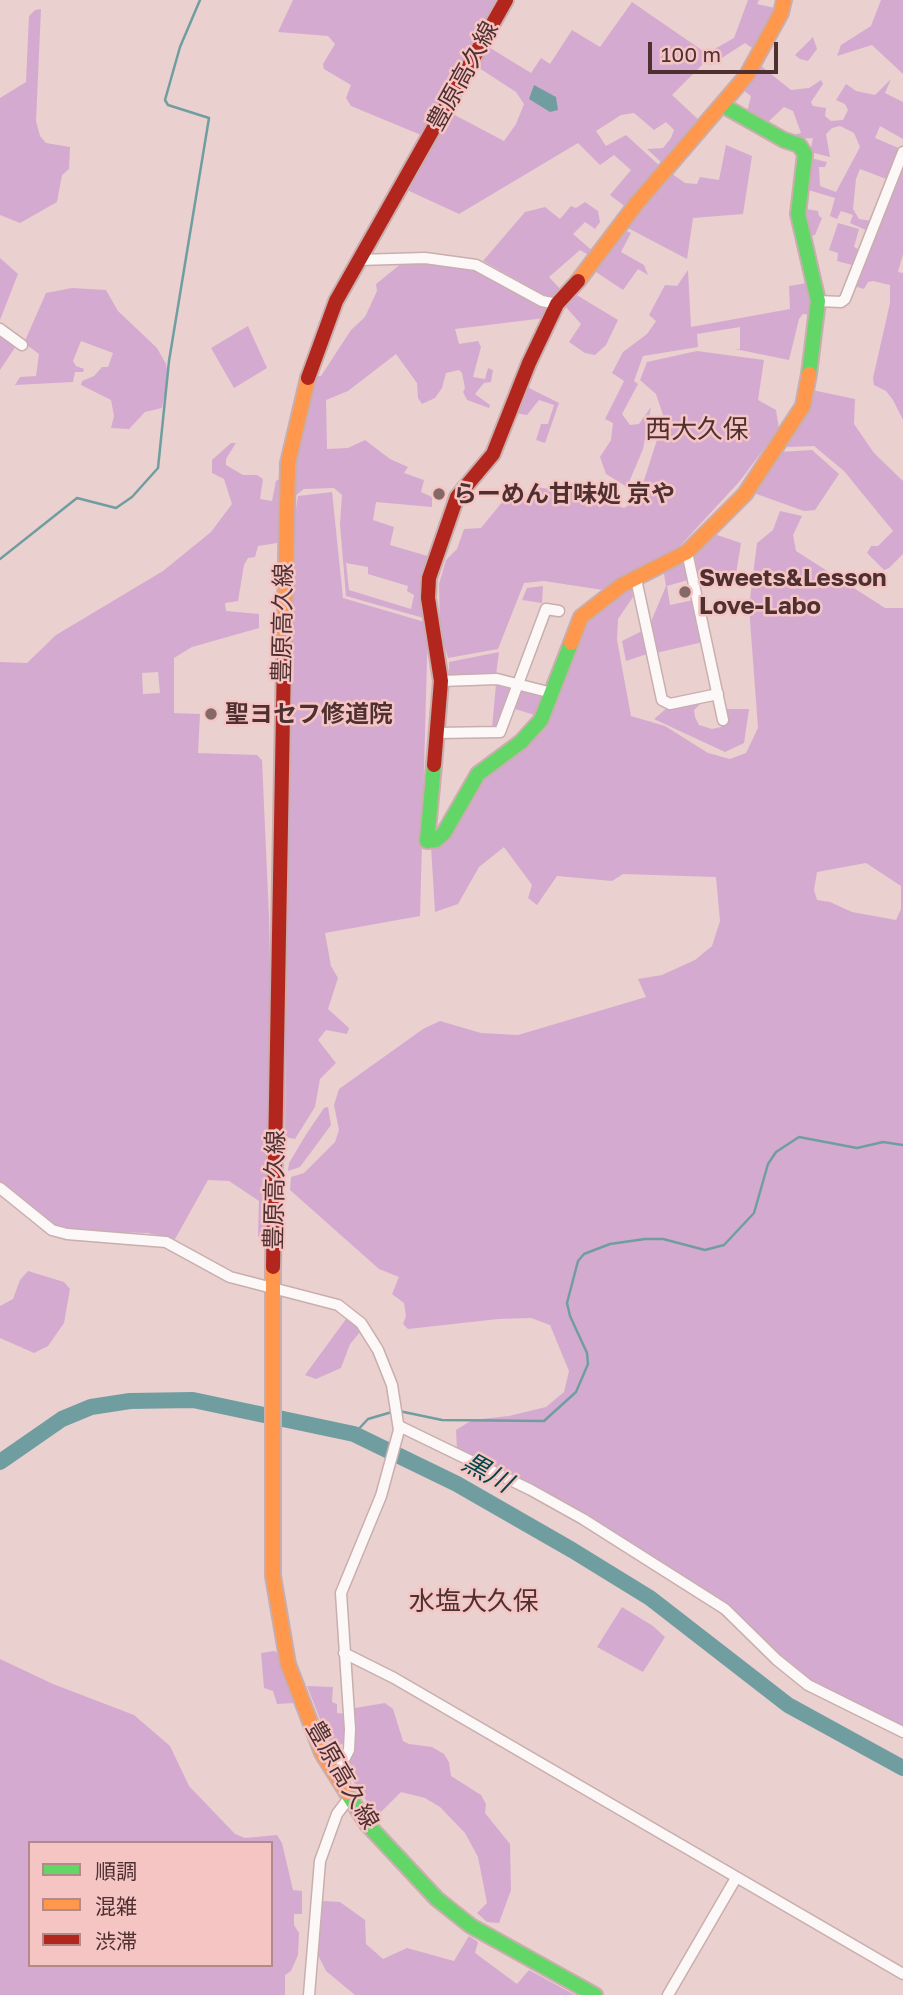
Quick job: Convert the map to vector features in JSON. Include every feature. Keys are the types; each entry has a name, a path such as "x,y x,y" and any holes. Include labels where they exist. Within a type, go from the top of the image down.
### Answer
{"main road":[{"name":"豊原高久線","path":"506,0 359,260 321,338 302,394 288,463 271,1383 273,1576 282,1636 309,1723 349,1798 383,1844 437,1899 471,1926 595,1995"},
{"path":"722,104 784,140 799,145 805,152 798,214 818,301 811,365 803,406 745,494 687,552 610,593 581,617 541,720 528,735 478,774 444,833 436,840 427,841 441,681 428,597 429,578 445,522 457,497 494,454 529,363 557,304 595,262 637,202 757,60 781,13 784,0"}],"street":[{"path":"818,301 841,302 845,299 903,152"},
{"path":"359,260 425,258 477,265 542,302 557,304"},
{"path":"0,329 22,345"},
{"path":"687,552 723,720"},
{"path":"636,579 662,700 670,704 718,694"},
{"path":"437,733 500,732 546,609 559,611"},
{"path":"441,681 497,679 519,682 552,693"},
{"path":"0,1188 52,1230 67,1234 166,1242 215,1270 273,1289 338,1305 350,1312 378,1350 396,1403 399,1426 387,1478 341,1593 350,1710 349,1750 336,1775"},
{"path":"399,1426 531,1490 583,1519 724,1609 769,1653 808,1685 903,1732"},
{"path":"344,1653 394,1678 903,1974"},
{"path":"309,1995 320,1861 337,1814 349,1798"},
{"path":"668,1995 736,1878"}],"shaded area":[{"path":"293,0 500,0 421,135 351,106 346,98 351,85 324,69 323,64 335,44 328,36 278,32"},
{"path":"748,0 759,0 757,4 775,8 780,0 758,52 745,43 711,65 706,61 672,95 701,122 663,164 647,149 663,148 671,138 674,130 666,122 654,130 634,113 621,115 596,131 606,146 626,135 661,167 627,208 610,195 631,170 614,155 600,165 578,143 459,214 405,189 449,112 504,141 516,124 524,104 516,92 476,66 487,46 531,73 541,58 550,64 572,30 600,47 632,2 703,51 711,51 734,38"},
{"path":"881,0 903,0 903,74 872,45 837,56 841,45 871,26"},
{"path":"41,9 36,121 40,136 46,143 70,147 69,169 62,175 57,202 20,223 0,215 0,98 26,82 29,16 35,10"},
{"path":"813,37 817,49 808,61 800,59 795,55"},
{"path":"761,66 791,90 809,88 821,80 823,84 811,102 813,106 826,108 825,116 831,121 843,120 848,110 845,104 836,100 846,84 856,91 875,95 891,79 885,93 903,102 903,139 880,126 875,138 901,149 889,180 860,169 856,179 853,209 859,219 872,221 868,231 850,223 853,215 841,211 837,219 830,216 835,198 805,189 810,158 827,162 825,167 819,167 820,186 836,192 860,147 854,133 840,126 832,128 826,134 830,157 810,152 813,138 795,139 790,136 801,133 793,111 784,107 766,124 747,112 751,96 743,90"},
{"path":"726,145 752,156 743,214 693,218 687,259 626,227 668,171 685,183 697,184 700,177 719,180"},
{"path":"903,161 903,254 898,272 903,273 903,420 893,400 886,391 874,385 873,378 890,303 890,285 873,281 868,282 864,289 854,286"},
{"path":"805,200 806,209 818,211 822,218 815,235 805,236"},
{"path":"585,202 598,211 600,222 595,229 585,222 573,234 595,253 592,257 580,250 549,277 564,293 553,300 483,261 525,212 545,207 560,219 571,206 576,208"},
{"path":"838,223 859,229 854,247 858,249 852,265 837,261 838,253 829,250"},
{"path":"625,230 631,233 621,252 644,265 648,275 638,269 623,290 593,270"},
{"path":"0,258 18,274 0,320"},
{"path":"425,261 476,268 550,306 545,318 455,329 459,344 478,341 481,347 473,377 485,379 488,368 493,370 491,382 484,383 475,394 490,405 489,408 467,400 463,392 465,388 462,373 459,370 446,373 442,388 435,398 422,404 418,398 417,383 396,354 348,391 326,400 327,449 348,448 365,440 390,459 408,467 404,473 424,480 421,492 432,497 432,507 376,502 373,520 394,527 390,545 431,557 427,619 346,596 340,524 342,495 334,488 304,489 295,496 286,535 277,543 258,546 255,557 248,558 244,565 238,601 225,603 226,611 259,614 259,628 192,647 174,658 174,713 200,714 198,753 257,755 262,760 269,917 273,1146 267,1242 258,1236 259,1201 229,1181 208,1180 175,1239 148,1233 68,1231 52,1227 30,1213 0,1182 0,662 27,663 56,635 163,571 211,532 232,504 224,479 212,473 212,460 231,443 236,443 226,459 226,465 243,475 257,475 263,479 260,499 272,501 276,481 295,469 313,376 321,376 351,330 365,317 377,291 376,284 402,263","holes":["346,563 368,567 368,574 408,586 407,591 414,595 411,609 349,590","158,672 160,693 143,694 142,673"]},
{"path":"688,270 691,327 790,309 789,286 813,282 813,315 803,314 799,319 789,360 735,349 740,349 740,327 697,334 698,347 643,356 634,381 638,384 622,414 630,425 639,424 651,407 643,449 627,487 606,474 600,457 611,440 613,423 605,419 624,381 612,373 623,352 647,334 656,321 649,315 665,285 677,286"},
{"path":"72,288 106,290 118,311 157,348 166,364 168,376 162,408 145,412 129,429 111,428 114,416 111,400 81,385 82,381 94,376 102,367 108,367 113,353 81,341 73,361 76,366 84,369 83,372 75,372 73,382 15,385 20,377 36,376 39,354 24,343 46,293"},
{"path":"575,294 618,320 606,345 595,355 585,353 569,342 581,324 564,305"},
{"path":"248,326 267,368 234,388 211,348"},
{"path":"0,332 16,346 0,370"},
{"path":"697,351 764,360 758,400 776,410 779,429 739,482 680,546 603,590 544,581 524,583 498,649 448,658 440,631 439,584 446,560 457,549 464,529 481,528 503,501 528,497 536,487 591,495 624,508 638,499 664,418 656,394 640,380 647,362"},
{"path":"523,385 559,403 545,443 536,440 541,424 548,424 554,405 539,400 527,415 516,413"},
{"path":"812,390 855,399 854,424 874,453 903,481 903,554 889,568 884,570 867,553 871,546 878,546 893,531 844,471 814,446 787,447"},
{"path":"812,450 839,474 815,510 804,511 751,492 778,452"},
{"path":"332,492 343,598 428,623 420,916 325,933 331,966 338,978 328,1009 349,1028 347,1034 326,1030 318,1040 336,1063 320,1079 315,1107 295,1139 285,1137 291,540 298,496"},
{"path":"780,511 802,516 793,535 796,551 885,608 903,608 903,1727 814,1684 703,1588 457,1450 456,1430 472,1420 509,1416 546,1407 564,1392 569,1371 550,1325 531,1318 408,1329 403,1324 406,1316 404,1303 392,1294 399,1277 379,1269 290,1190 291,1177 304,1173 335,1142 339,1130 334,1105 339,1089 423,1029 440,1021 481,1033 518,1035 646,997 638,979 662,975 695,960 712,946 720,921 716,877 623,874 612,881 557,876 537,905 528,898 532,885 504,847 479,867 458,904 435,912 431,846 480,781 525,744 579,629 632,588 633,597 618,619 617,640 631,716 665,726 708,753 730,759 746,753 758,728 749,607 757,543 773,530","holes":["866,863 901,886 901,909 896,920 852,912 830,902 817,900 814,890 817,872"]},
{"path":"714,534 741,543 736,574 699,582 694,552"},
{"path":"684,558 688,580 667,586 670,605 693,600 703,642 656,653 650,624 666,586 663,568"},
{"path":"543,586 542,603 522,600 527,588"},
{"path":"642,631 647,654 626,661 622,641"},
{"path":"499,652 496,675 449,677 449,662"},
{"path":"496,684 508,684 512,691 497,728 492,728"},
{"path":"525,689 544,699 538,716 515,709 521,692"},
{"path":"703,701 694,710 695,717 699,725 712,729 721,727 724,709 749,709 744,743 725,752 654,719 667,708"},
{"path":"328,1107 331,1125 300,1167 288,1171 289,1163 307,1133 324,1108"},
{"path":"28,1271 64,1282 70,1289 64,1323 48,1346 34,1353 0,1338 0,1306 13,1299 20,1280"},
{"path":"349,1315 360,1332 350,1344 341,1368 316,1379 305,1375"},
{"path":"622,1607 653,1626 665,1637 643,1672 597,1647"},
{"path":"261,1653 278,1653 294,1703 277,1704 273,1691 264,1688"},
{"path":"0,1659 53,1684 134,1715 170,1746 189,1786 235,1834 245,1838 277,1835 282,1843 293,1890 302,1891 302,1914 294,1914 294,1925 299,1933 298,1955 291,1971 285,1975 285,1995 0,1995"},
{"path":"307,1686 333,1687 332,1702 337,1704 337,1713 347,1714 347,1742 334,1747 329,1742"},
{"path":"385,1703 393,1709 403,1741 432,1747 444,1754 449,1762 451,1776 481,1795 486,1804 485,1813 510,1844 511,1890 499,1923 487,1922 477,1913 487,1903 478,1857 465,1833 440,1807 425,1798 401,1792 377,1816 345,1770 354,1734 355,1708"},
{"path":"323,1901 340,1902 365,1920 366,1944 383,1959 407,1948 454,1961 469,1936 478,1942 475,1953 517,1984 529,1970 575,1995 355,1995 326,1971 317,1953 319,1917"}],"water":[{"path":"534,85 556,97 558,110 550,112 529,99"}],"waterway":[{"path":"0,559 77,498 116,508 132,497 158,468 169,361 209,118 168,105 165,100 180,47 200,0"},
{"path":"399,1411 442,1420 544,1421 576,1392 588,1364 587,1353 567,1303 578,1261 584,1254 610,1244 645,1239 663,1239 705,1250 724,1245 754,1213 768,1164 776,1152 799,1137 857,1148 883,1142 903,1145"},
{"name":"黒川","path":"0,1462 62,1419 91,1407 130,1401 193,1400 354,1434 457,1484 572,1550 650,1598 788,1705 903,1768"},
{"path":"354,1434 368,1419 392,1412"}],"traffic: fast":[{"path":"722,105 784,140 799,145 805,154 798,214 818,301 809,374"},
{"path":"434,765 427,841 436,840 444,833 478,774 521,742 541,720 571,643"},
{"path":"347,1793 367,1824 437,1899 471,1926 595,1995"}],"traffic: slow":[{"path":"578,281 637,203 747,75 781,13 784,0"},
{"path":"571,643 581,617 622,585 687,552 745,494 803,406 809,374"},
{"path":"284,658 288,463 308,378"},
{"path":"273,1267 273,1576 288,1664 322,1753 347,1793"}],"traffic: jam":[{"path":"308,378 336,301 506,0"},
{"path":"434,765 441,681 428,598 429,578 457,497 493,454 529,363 557,304 578,281"},
{"path":"273,1267 284,658"}],"place":[{"name":"らーめん甘味処 京や","path":"439,494"},
{"name":"Sweets&Lesson Love-Labo","path":"685,592"},
{"name":"聖ヨセフ修道院","path":"211,714"}],"district":[{"name":"西大久保","path":"697,430"},
{"name":"水塩大久保","path":"474,1602"}]}
